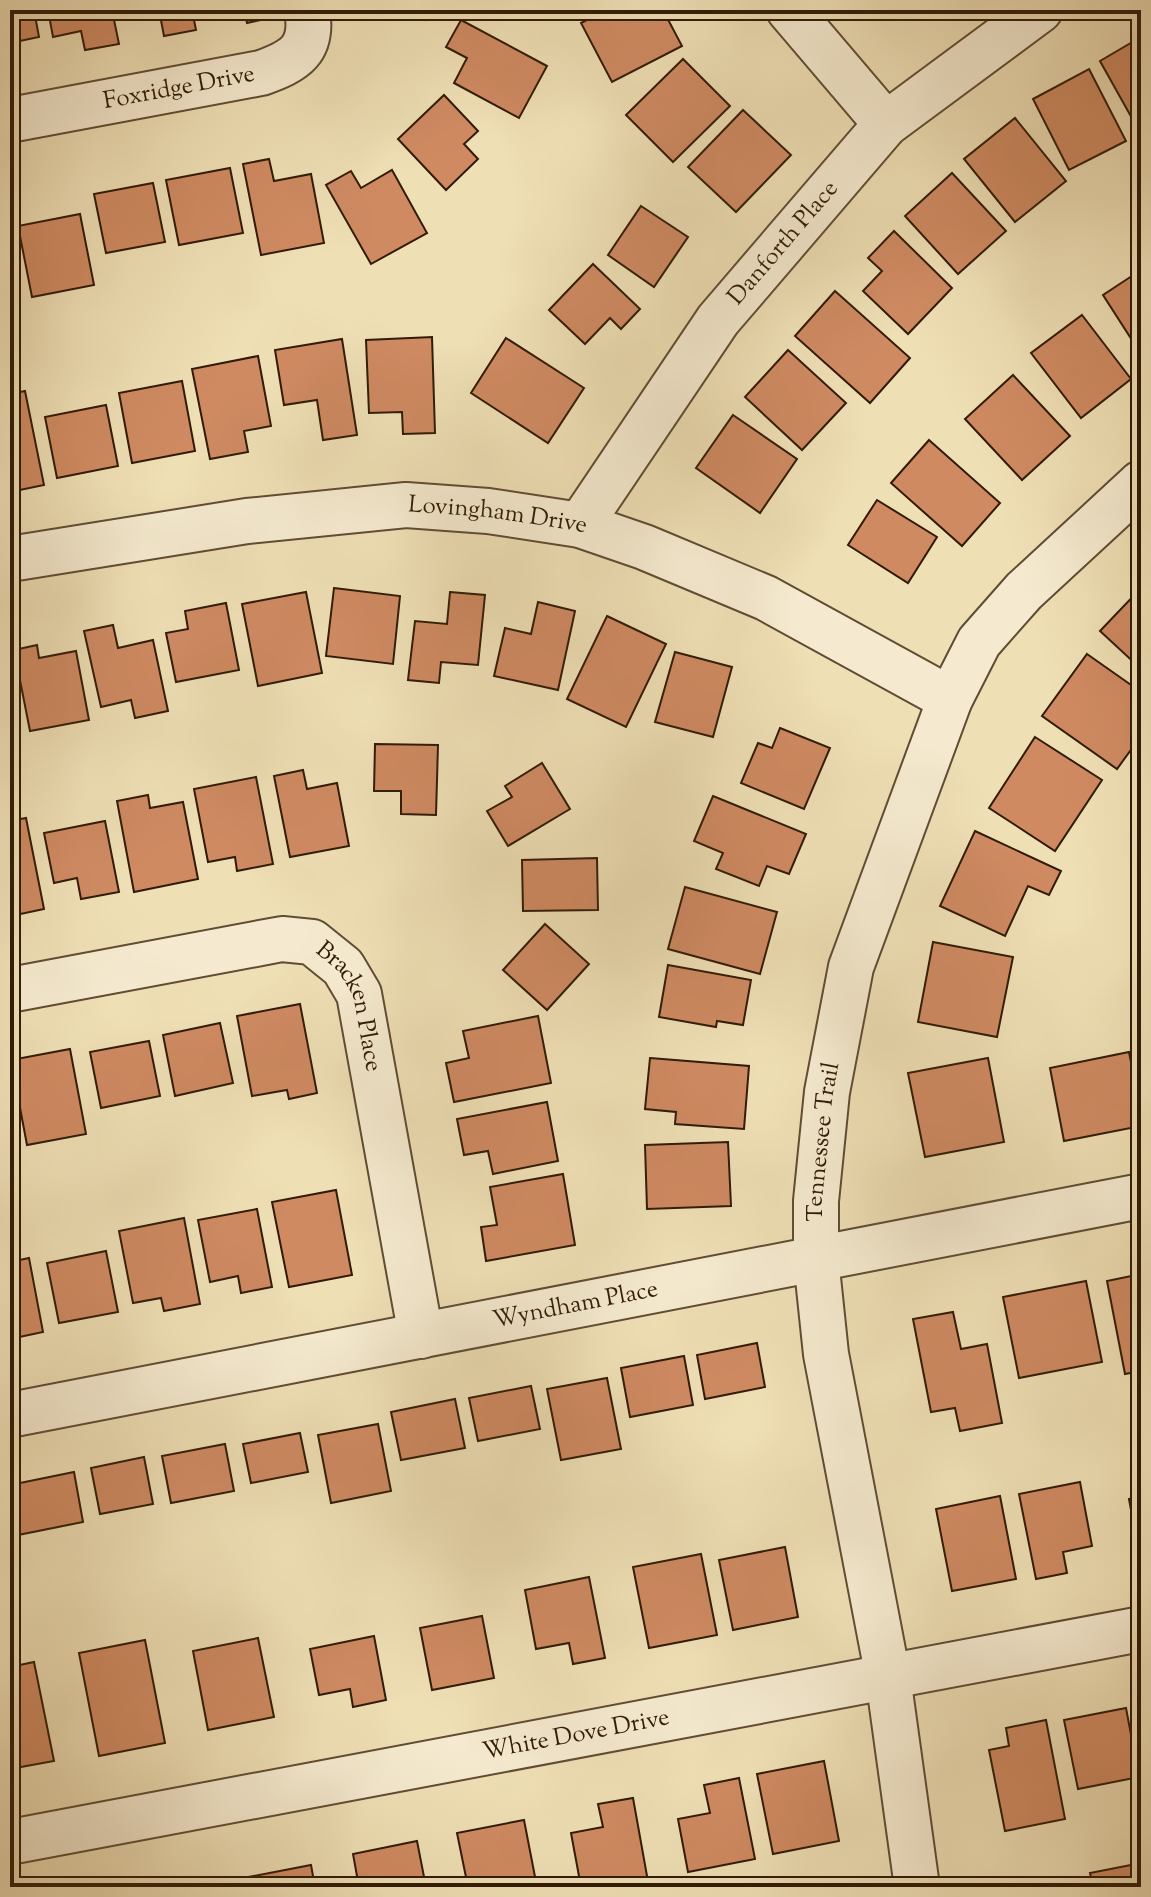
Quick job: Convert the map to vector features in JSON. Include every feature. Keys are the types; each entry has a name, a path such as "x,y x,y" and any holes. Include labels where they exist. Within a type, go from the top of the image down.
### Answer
{"street":[{"name":"Foxridge Drive","path":"10,120 261,73 290,62 302,50 310,28 307,10"},
{"path":"789,10 886,124"},
{"name":"Danforth Place","path":"580,525 718,320 886,124 1040,10"},
{"name":"Tennessee Trail","path":"917,1887 888,1677 826,1354 816,1259 816,1201 827,1092 851,967 950,699 979,642 1024,591 1141,483"},
{"name":"Lovingham Drive","path":"10,559 247,521 406,505 488,511 580,525 644,547 766,598 950,699"},
{"name":"Bracken Place","path":"10,990 282,939 312,942 343,967 359,994 421,1336"},
{"name":"Wyndham Place","path":"10,1415 1141,1196"},
{"name":"White Dove Drive","path":"10,1842 1141,1629"}],"building":[{"path":"10,10 34,10 39,37 10,43"},
{"path":"48,10 112,10 119,44 85,50 81,31 53,37"},
{"path":"159,10 192,10 196,30 164,36"},
{"path":"244,10 273,10 274,17 247,23"},
{"path":"424,10 479,10 426,20"},
{"path":"606,10 663,10 682,46 612,82 581,23"},
{"path":"461,20 547,66 519,118 454,83 467,58 446,47"},
{"path":"1141,37 1141,127 1138,129 1100,61"},
{"path":"683,59 730,106 673,162 626,115"},
{"path":"1089,69 1126,141 1069,170 1033,99"},
{"path":"444,95 478,131 464,144 478,159 446,190 398,139"},
{"path":"743,110 791,155 736,212 688,167"},
{"path":"1015,118 1066,181 1015,222 964,159"},
{"path":"269,159 274,181 311,174 324,243 261,255 243,164"},
{"path":"230,168 243,233 179,245 166,180"},
{"path":"392,170 427,233 371,264 326,185 351,171 361,188"},
{"path":"952,173 1006,231 958,274 905,216"},
{"path":"153,183 165,242 106,253 94,194"},
{"path":"641,206 688,237 654,287 608,255"},
{"path":"80,214 94,285 32,297 18,226"},
{"path":"894,231 952,288 908,334 863,291 882,271 868,258"},
{"path":"10,258 18,299 10,301"},
{"path":"593,264 640,309 621,329 610,318 585,344 549,310"},
{"path":"1141,270 1141,354 1103,295"},
{"path":"835,291 910,358 870,403 795,336"},
{"path":"1082,315 1131,379 1081,418 1031,353"},
{"path":"432,337 435,433 403,434 402,412 369,413 366,340"},
{"path":"506,338 584,388 548,443 471,393"},
{"path":"342,339 357,435 323,440 317,400 284,405 275,350"},
{"path":"788,350 846,403 802,450 745,397"},
{"path":"258,356 271,426 244,431 248,452 210,459 192,369"},
{"path":"1013,375 1070,436 1022,480 965,419"},
{"path":"182,381 195,451 132,463 119,393"},
{"path":"25,391 44,485 10,492 10,394"},
{"path":"106,405 118,466 57,478 45,417"},
{"path":"733,415 797,459 760,513 696,468"},
{"path":"929,440 1000,503 962,546 891,483"},
{"path":"877,500 937,537 908,583 848,545"},
{"path":"334,588 400,596 393,664 326,656"},
{"path":"1141,588 1141,669 1100,631"},
{"path":"306,592 322,673 258,686 242,604"},
{"path":"450,592 485,595 478,665 441,662 439,683 408,680 415,621 447,624"},
{"path":"538,602 575,611 558,690 494,676 505,628 531,634"},
{"path":"226,603 239,670 176,682 166,633 188,629 185,611"},
{"path":"607,616 666,644 626,727 567,699"},
{"path":"113,625 118,648 153,640 168,711 135,718 131,700 101,707 84,631"},
{"path":"37,645 39,658 76,651 89,720 30,731 14,650"},
{"path":"675,652 732,667 713,737 655,722"},
{"path":"1087,654 1141,692 1133,709 1141,715 1141,736 1117,769 1042,716"},
{"path":"780,728 830,748 804,809 741,783 758,743 772,748"},
{"path":"1035,737 1102,780 1055,851 989,808"},
{"path":"375,744 438,745 436,815 401,814 401,791 374,791"},
{"path":"542,763 570,809 508,846 487,811 512,797 505,786"},
{"path":"303,770 307,789 337,783 349,846 290,857 274,776"},
{"path":"256,777 273,864 237,871 235,857 208,862 194,789"},
{"path":"148,795 150,808 183,802 198,879 134,892 117,801"},
{"path":"713,796 806,834 789,874 767,866 759,886 716,869 723,853 694,841"},
{"path":"26,818 44,909 11,916 10,821"},
{"path":"105,821 119,892 81,899 77,878 54,883 44,833"},
{"path":"975,831 1061,871 1049,895 1028,886 1005,936 940,906"},
{"path":"597,858 598,910 523,911 522,860"},
{"path":"685,887 777,912 760,974 668,949"},
{"path":"545,924 589,964 547,1010 503,970"},
{"path":"933,942 1013,957 997,1037 918,1022"},
{"path":"668,965 751,980 743,1025 717,1021 716,1027 659,1017"},
{"path":"300,1004 317,1093 289,1099 287,1090 252,1096 237,1016"},
{"path":"538,1016 551,1083 454,1102 446,1063 469,1058 463,1031"},
{"path":"220,1023 233,1083 175,1096 163,1035"},
{"path":"149,1041 160,1096 101,1108 90,1052"},
{"path":"70,1049 86,1134 27,1145 11,1060"},
{"path":"1129,1052 1141,1126 1064,1141 1050,1068"},
{"path":"650,1058 749,1066 744,1129 675,1124 676,1112 645,1109"},
{"path":"988,1058 1004,1142 925,1157 908,1073"},
{"path":"547,1102 558,1161 493,1174 488,1151 464,1155 457,1119"},
{"path":"728,1142 731,1206 647,1209 645,1145"},
{"path":"563,1174 575,1245 486,1261 481,1227 497,1225 490,1187"},
{"path":"336,1190 352,1275 289,1287 272,1202"},
{"path":"257,1209 272,1287 241,1293 238,1276 210,1282 198,1220"},
{"path":"184,1218 200,1304 164,1311 161,1298 133,1303 119,1231"},
{"path":"106,1251 118,1312 59,1323 47,1263"},
{"path":"29,1258 43,1332 10,1339 10,1262"},
{"path":"1141,1274 1141,1371 1125,1374 1107,1281"},
{"path":"1086,1281 1102,1362 1019,1378 1003,1297"},
{"path":"953,1312 961,1349 987,1344 1002,1423 960,1431 955,1408 931,1412 913,1319"},
{"path":"757,1343 765,1387 705,1399 697,1355"},
{"path":"684,1356 693,1405 630,1417 621,1368"},
{"path":"607,1378 621,1449 561,1460 547,1389"},
{"path":"531,1386 540,1429 478,1441 469,1398"},
{"path":"455,1399 465,1448 401,1460 391,1412"},
{"path":"378,1424 391,1491 331,1503 318,1435"},
{"path":"300,1433 308,1472 251,1483 243,1444"},
{"path":"225,1444 234,1491 171,1503 162,1456"},
{"path":"144,1457 153,1504 100,1514 91,1468"},
{"path":"74,1472 83,1522 18,1535 10,1485"},
{"path":"1080,1482 1092,1546 1063,1552 1067,1573 1036,1579 1019,1494"},
{"path":"1000,1496 1016,1579 952,1591 936,1509"},
{"path":"1141,1496 1141,1559 1140,1559 1129,1499"},
{"path":"785,1547 798,1617 733,1630 719,1560"},
{"path":"701,1554 717,1635 649,1648 633,1567"},
{"path":"589,1577 605,1658 573,1664 569,1643 536,1649 525,1590"},
{"path":"482,1616 494,1678 432,1690 420,1628"},
{"path":"374,1636 386,1700 353,1707 350,1689 319,1695 310,1649"},
{"path":"258,1638 274,1717 208,1730 193,1651"},
{"path":"145,1640 165,1743 99,1756 79,1653"},
{"path":"34,1662 54,1761 10,1769 10,1667"},
{"path":"1126,1708 1139,1777 1078,1789 1064,1720"},
{"path":"1046,1720 1065,1819 1005,1831 989,1750 1009,1746 1006,1728"},
{"path":"824,1761 839,1841 773,1854 757,1774"},
{"path":"739,1778 755,1859 688,1872 678,1819 710,1813 704,1785"},
{"path":"633,1798 649,1887 581,1887 571,1833 603,1827 598,1804"},
{"path":"524,1820 537,1887 468,1887 457,1833"},
{"path":"417,1841 426,1887 359,1887 353,1854"},
{"path":"1141,1863 1141,1887 1093,1887 1090,1873"},
{"path":"311,1865 315,1887 244,1887 243,1878"}]}
